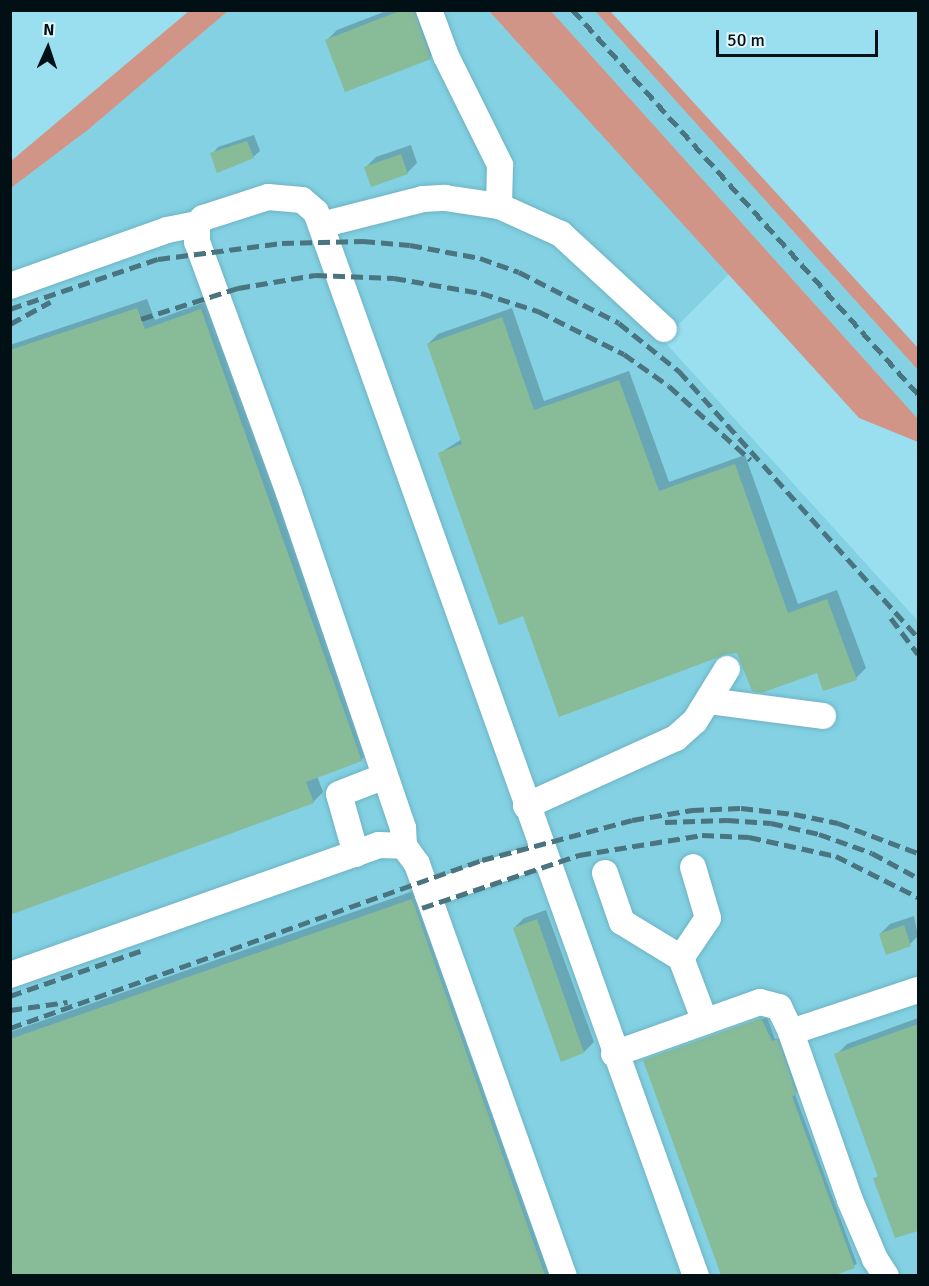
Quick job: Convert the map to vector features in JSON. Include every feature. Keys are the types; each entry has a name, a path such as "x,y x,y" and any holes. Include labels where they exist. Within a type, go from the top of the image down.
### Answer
{"lane":[{"path":"429,10 446,56 500,165 499,206"},
{"path":"10,286 167,230 198,224 214,212 281,196 311,205 321,225 614,1054 696,1275"},
{"path":"321,225 423,199 446,198 499,206 561,234 664,329"},
{"path":"198,224 197,242 289,493 403,828 404,846 413,856 428,895 564,1275"},
{"path":"526,806 676,738 695,722 727,669"},
{"path":"709,700 823,716"},
{"path":"356,854 339,794 385,776"},
{"path":"10,975 379,845 404,846"},
{"path":"428,895 543,854"},
{"path":"681,958 708,918 693,867"},
{"path":"605,873 622,922 681,958 705,1022"},
{"path":"791,1032 918,990"},
{"path":"614,1054 766,1002 783,1011 850,1200 875,1259 886,1275"}],"shaded area":[{"path":"189,11 228,11 89,129 11,188 11,161"},
{"path":"228,11 489,11 729,274 663,340 918,621 918,1275 11,1276 11,188 89,129"},
{"path":"489,11 551,11 918,419 918,442 859,418"},
{"path":"551,11 595,11 645,66 918,370 918,419"},
{"path":"595,11 610,11 918,348 918,370"}],"building":[{"path":"402,10 414,10 431,59 345,92 325,40"},
{"path":"247,141 254,158 217,173 210,153"},
{"path":"401,154 408,174 371,187 364,167"},
{"path":"137,308 145,329 201,309 362,761 306,782 314,803 10,915 10,350"},
{"path":"502,317 534,410 619,380 659,491 735,464 788,613 827,599 857,680 823,691 817,673 761,693 752,691 737,653 727,654 559,717 523,616 499,625 438,453 462,444 427,344"},
{"path":"412,899 545,1275 10,1275 10,1039"},
{"path":"537,919 584,1053 561,1062 513,928"},
{"path":"904,925 911,946 886,955 879,934"},
{"path":"761,1018 772,1041 778,1039 797,1095 792,1096 855,1268 835,1275 721,1275 643,1060"},
{"path":"918,1024 918,1231 895,1238 873,1178 878,1177 834,1054"}],"railway":[{"path":"573,10 918,394"},
{"path":"10,309 158,259 282,243 363,241 410,245 480,258 519,272 619,323 679,371 918,637"},
{"path":"141,319 238,288 315,275 394,278 481,293 538,311 624,354 669,386 751,460"},
{"path":"10,324 50,302"},
{"path":"891,618 918,654"},
{"path":"10,1028 482,860 632,820 692,810 741,808 794,814 838,823 918,853"},
{"path":"665,822 727,820 771,823 819,834 872,853 918,878"},
{"path":"422,908 579,855 702,835 749,837 836,856 918,897"},
{"path":"10,996 140,951"},
{"path":"10,1010 67,1002"}]}
